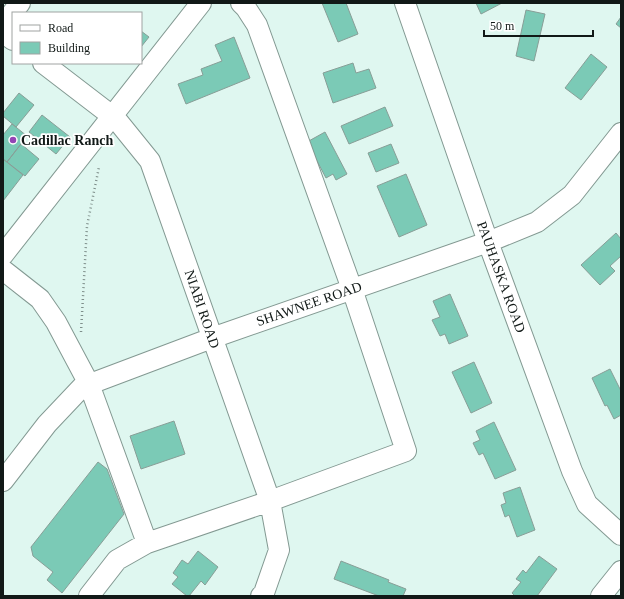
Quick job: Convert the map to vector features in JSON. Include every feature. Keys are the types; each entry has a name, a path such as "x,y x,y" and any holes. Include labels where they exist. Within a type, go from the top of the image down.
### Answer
{"street":[{"path":"13,12 20,3"},
{"path":"3,255 201,3"},
{"path":"89,596 117,560 147,543 270,501 406,451 352,289 257,25 241,3"},
{"name":"PAUHASKA ROAD","path":"405,3 488,242 572,471 587,504 621,535"},
{"path":"3,25 12,13"},
{"path":"3,33 12,39"},
{"name":"NIABI ROAD","path":"44,64 116,119 150,161 270,501 279,550 264,593 261,596"},
{"name":"SHAWNEE ROAD","path":"3,481 47,424 82,387 212,338 488,242 537,222 572,195 621,133"},
{"path":"3,270 40,299 56,322 89,384 147,543"},
{"path":"601,596 621,571"}],"path":[{"path":"81,334 87,226 99,167"}],"building":[{"path":"322,3 346,3 358,34 338,42"},
{"path":"476,3 502,3 481,14"},
{"path":"526,10 545,14 534,61 516,56"},
{"path":"621,17 621,28 616,24"},
{"path":"142,32 149,37 142,46"},
{"path":"234,37 250,78 186,104 178,84 203,75 201,69 222,61 215,45"},
{"path":"591,54 607,67 581,100 565,88"},
{"path":"353,63 356,73 369,69 376,88 333,103 323,73"},
{"path":"19,93 34,105 16,127 3,116 3,113"},
{"path":"385,107 393,126 349,144 341,126"},
{"path":"42,115 70,137 56,154 29,132"},
{"name":"Cadillac Ranch","path":"12,124 27,136 7,162 3,159 3,135"},
{"path":"325,132 347,174 336,180 333,174 326,178 307,142"},
{"path":"21,144 39,159 25,176 7,162"},
{"path":"391,144 399,163 376,172 368,153"},
{"path":"3,159 23,175 3,201"},
{"path":"406,174 427,225 399,237 377,186"},
{"path":"616,233 621,239 621,256 610,266 615,271 600,285 581,265"},
{"path":"450,294 468,336 449,344 445,334 440,336 432,320 440,317 433,301"},
{"path":"474,362 492,403 471,413 452,372"},
{"path":"610,369 621,391 621,415 614,419 607,405 605,406 592,378"},
{"path":"174,421 185,454 141,469 130,436"},
{"path":"494,422 516,470 495,479 483,453 479,455 473,443 480,440 476,431"},
{"path":"98,462 107,469 124,514 62,593 47,580 53,572 33,556 31,547"},
{"path":"520,487 535,530 517,537 509,515 505,517 501,505 506,503 503,493"},
{"path":"198,551 218,567 205,585 201,581 189,596 187,596 172,584 178,577 173,573 182,560 188,564"},
{"path":"539,556 557,569 537,596 515,596 512,593 521,582 516,579 523,570 526,573"},
{"path":"341,561 389,580 388,582 406,589 403,596 379,596 334,579"}],"place":[{"name":"Cadillac Ranch","path":"13,140"}]}
